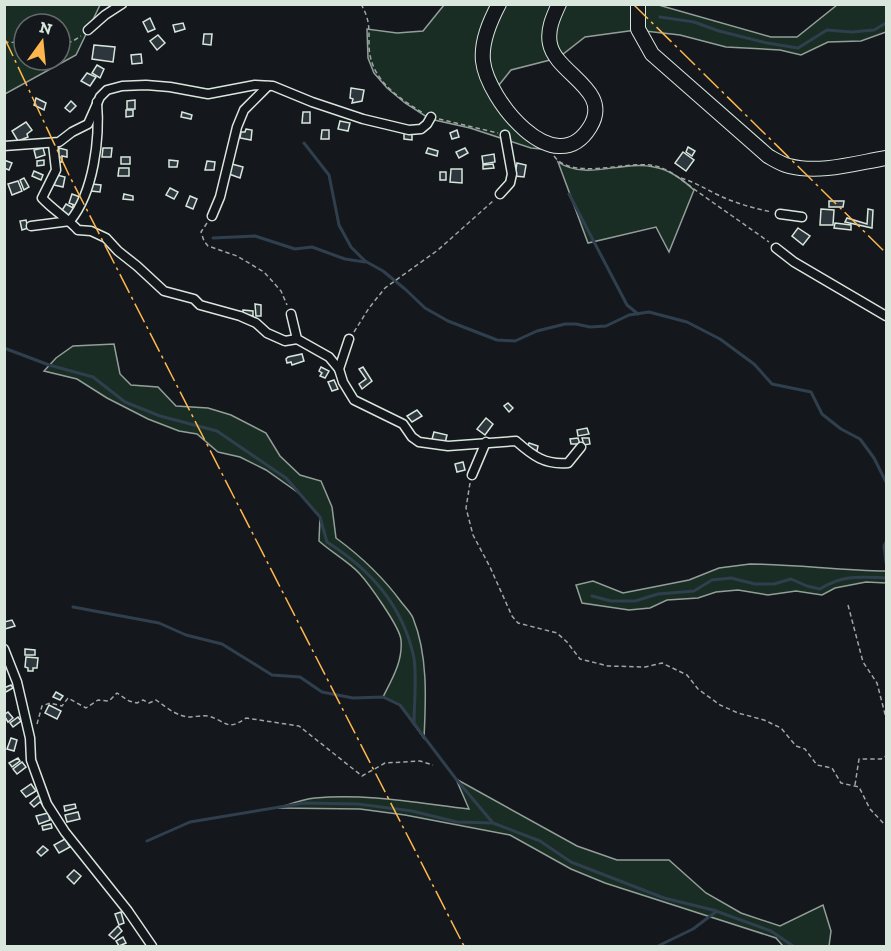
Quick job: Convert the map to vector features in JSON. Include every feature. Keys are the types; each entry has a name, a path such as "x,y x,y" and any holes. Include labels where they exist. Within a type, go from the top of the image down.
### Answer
{"highway":[{"path":"499,4 484,43 482,58 484,73 504,107 531,136 548,146 566,145 579,139 589,128 595,112 592,97 551,49 550,27 559,4"},
{"path":"638,4 638,29 652,54 768,156 788,166 807,168 824,168 886,158"}],"street":[{"path":"88,30 122,4"},
{"path":"4,146 53,144 88,124 97,102 107,90 123,86 170,87 208,94 235,87 268,86 363,119 409,130 421,129 431,117"},
{"path":"212,216 220,197 237,126 244,110 268,86"},
{"path":"70,221 80,204 90,176 99,124 97,102"},
{"path":"500,194 510,183 512,174 505,135"},
{"path":"53,144 56,170 42,198 78,230 91,231 106,238 164,291 194,299 200,305 240,315 256,323 267,333 285,341 297,339 329,357 339,369 343,382 354,400 403,424 412,437 419,442 448,446 516,441 532,455 554,465 568,463 581,447"},
{"path":"780,214 802,217"},
{"path":"31,226 70,221"},
{"path":"776,248 794,262 886,316"},
{"path":"291,314 297,339"},
{"path":"339,369 350,339"},
{"path":"471,475 486,442"},
{"path":"4,649 17,682 30,738 31,760 47,804 64,832 128,911 152,946"}],"path":[{"path":"361,4 368,16 370,59 376,74 389,89 431,117 505,135"},
{"path":"72,41 88,30"},
{"path":"548,146 557,161 577,170 632,164 652,165 667,170 776,248"},
{"path":"681,178 698,183 744,205 780,214"},
{"path":"350,339 369,308 385,288 438,250 500,194"},
{"path":"212,216 201,232 208,246 237,256 264,272 281,291 291,314"},
{"path":"471,475 466,508 472,536 512,616 518,622 557,633 580,659 608,666 645,667 662,663 687,675 698,689 720,705 781,728 796,746 806,749 818,765 832,768 841,783 859,787 870,809 886,826"},
{"path":"848,605 862,662 878,683 886,718"},
{"path":"30,738 42,706 50,703 62,706 68,698 86,708 98,700 109,701 117,693 136,703 143,700 149,703 156,700 169,710 188,717 207,716 228,726 236,725 246,718 299,726 362,776 384,763 420,761 433,765"},
{"path":"854,786 859,759 880,759 886,756"}],"green space":[{"path":"635,4 634,12 645,5 655,4 771,37 797,37 837,5 886,5 886,32 861,41 828,42 801,55 780,50 726,47 680,35 636,30 585,37 558,58 511,70 491,95 528,139 541,149 430,119 387,88 374,73 368,58 367,29 397,33 423,31 444,5"},
{"path":"5,5 100,5 76,55 72,57 72,12 12,12 12,72 45,72 5,94"},
{"path":"558,162 580,170 629,166 654,167 671,173 685,182 694,190 669,252 656,227 588,243"},
{"path":"114,344 120,374 131,385 158,387 176,406 208,408 231,415 266,433 280,456 300,475 321,481 332,507 336,538 380,576 413,618 424,662 424,738 400,705 383,697 396,670 401,648 399,634 390,616 359,573 319,541 320,517 300,494 266,470 240,457 218,452 197,434 179,431 148,419 107,398 77,379 44,371 56,358 73,346"},
{"path":"750,564 886,571 886,583 866,582 835,588 822,595 796,591 768,595 738,590 716,592 698,598 667,600 650,608 629,610 582,603 576,585 593,581 623,593 689,580 719,568"},
{"path":"456,779 577,846 617,860 669,860 706,893 741,913 780,926 823,905 831,931 829,946 783,946 776,938 605,883 571,869 510,835 360,809 278,808 310,799 353,797 392,799 469,809"}],"building":[{"path":"150,18 155,29 148,32 143,22"},
{"path":"183,23 185,29 175,32 173,25"},
{"path":"204,34 212,34 211,45 203,44"},
{"path":"158,35 165,43 157,50 150,41"},
{"path":"94,45 115,47 113,62 92,59"},
{"path":"141,54 142,63 132,64 131,55"},
{"path":"97,65 104,69 100,78 92,73"},
{"path":"87,73 96,77 90,86 81,81"},
{"path":"351,88 364,90 362,101 352,103"},
{"path":"36,98 46,103 44,110 34,105"},
{"path":"135,100 135,109 127,109 127,101"},
{"path":"71,101 76,106 70,112 65,108"},
{"path":"126,110 133,110 133,116 126,117"},
{"path":"182,112 192,115 191,119 181,117"},
{"path":"303,112 310,112 310,123 302,123"},
{"path":"340,121 350,123 348,131 338,129"},
{"path":"26,122 32,130 27,134 28,137 18,141 12,131"},
{"path":"246,129 252,130 251,140 240,138 241,132 245,132"},
{"path":"322,130 329,130 329,139 321,139"},
{"path":"457,130 459,137 452,139 450,133"},
{"path":"404,132 412,132 412,140 404,139"},
{"path":"688,147 695,151 692,156 686,152"},
{"path":"43,148 45,155 36,158 34,150"},
{"path":"59,148 67,150 67,157 62,156 62,162 58,162"},
{"path":"103,148 112,148 111,157 102,157"},
{"path":"428,148 438,151 437,156 426,153"},
{"path":"465,148 468,153 459,158 456,152"},
{"path":"683,152 694,160 686,171 675,163"},
{"path":"494,154 495,162 483,164 482,156"},
{"path":"121,157 130,157 130,164 121,164"},
{"path":"4,160 12,163 9,170 4,168"},
{"path":"44,160 44,165 37,166 37,161"},
{"path":"169,160 178,161 177,167 169,167"},
{"path":"207,161 215,162 214,170 205,170"},
{"path":"517,163 526,165 524,177 515,176"},
{"path":"232,164 243,167 240,178 229,174"},
{"path":"493,164 494,168 483,169 483,165"},
{"path":"119,168 129,168 129,176 118,176"},
{"path":"451,169 462,169 462,183 450,182"},
{"path":"34,171 43,175 41,180 32,176"},
{"path":"440,172 446,172 446,180 440,180"},
{"path":"57,175 65,177 63,187 54,185"},
{"path":"24,178 29,187 24,190 20,180"},
{"path":"18,181 22,191 12,195 8,184"},
{"path":"92,184 101,185 100,192 91,191"},
{"path":"170,188 178,192 174,199 166,195"},
{"path":"72,194 80,197 77,206 69,203"},
{"path":"124,194 133,196 133,200 123,199"},
{"path":"190,196 197,199 193,209 186,206"},
{"path":"829,201 844,201 843,207 829,207"},
{"path":"66,204 76,208 69,217 61,212"},
{"path":"821,209 834,210 833,225 820,225"},
{"path":"868,209 873,210 872,228 845,222 847,218 867,224"},
{"path":"26,220 28,228 22,230 20,221"},
{"path":"835,223 851,225 851,230 834,228"},
{"path":"798,228 810,236 803,245 792,236"},
{"path":"255,304 261,305 261,316 256,316"},
{"path":"243,310 253,311 253,316 243,314"},
{"path":"302,354 304,361 292,365 291,362 287,363 288,357"},
{"path":"321,367 329,371 325,378 320,376"},
{"path":"363,367 372,381 362,389 359,384 366,379 359,369"},
{"path":"334,380 338,389 332,391 328,382"},
{"path":"508,403 513,408 509,412 504,406"},
{"path":"417,410 422,416 412,422 407,416"},
{"path":"486,418 493,424 485,435 477,429"},
{"path":"587,428 589,434 578,436 577,430"},
{"path":"434,432 447,435 445,443 432,439"},
{"path":"578,438 580,444 571,444 570,439"},
{"path":"582,438 589,438 590,444 584,445"},
{"path":"529,443 538,446 537,451 527,448"},
{"path":"463,462 465,470 457,472 455,464"},
{"path":"12,620 15,626 5,629 4,622"},
{"path":"25,649 35,650 35,655 25,655"},
{"path":"26,657 38,658 37,668 33,668 33,671 28,671 25,667"},
{"path":"11,685 13,688 6,692 4,688"},
{"path":"56,692 63,696 60,700 53,697"},
{"path":"49,705 61,711 57,719 45,713"},
{"path":"8,712 13,718 8,722 4,715"},
{"path":"18,717 21,721 13,727 10,723"},
{"path":"11,738 17,740 14,751 7,749"},
{"path":"18,758 20,761 12,767 9,763"},
{"path":"22,762 26,767 17,774 13,769"},
{"path":"31,784 36,791 26,797 21,791"},
{"path":"39,795 45,802 42,804 40,802 34,807 30,803"},
{"path":"75,804 76,808 65,811 64,806"},
{"path":"78,812 80,819 67,822 65,815"},
{"path":"48,813 50,820 39,824 36,816"},
{"path":"51,824 52,828 43,830 42,826"},
{"path":"65,839 70,847 59,853 54,845"},
{"path":"43,846 48,850 41,856 37,852"},
{"path":"74,870 81,876 74,884 67,877"},
{"path":"121,912 124,923 119,925 115,914"},
{"path":"118,926 122,931 114,939 109,935"},
{"path":"123,937 126,943 119,946 116,941"}],"waterway":[{"path":"660,17 694,22 719,31 798,48 827,30 851,32 874,30 886,23"},
{"path":"304,143 329,175 339,225 351,247 365,261 383,271 405,289 425,308 448,321 497,340 515,341 537,331 565,324 606,326 629,315 649,312 687,322 720,339 754,364 772,384 811,392 822,414 841,429 860,439 874,458 886,482"},
{"path":"569,194 627,305 638,314"},
{"path":"213,238 255,236 295,249 312,247 345,259 365,262"},
{"path":"4,348 49,365 93,377 125,402 160,416 217,431 286,478 320,517 327,542 371,577 383,591 402,622 414,658 414,724"},
{"path":"886,542 884,546 886,563"},
{"path":"592,596 611,601 635,601 658,594 694,591 712,580 731,578 755,584 774,584 791,579 820,589 844,579 886,578"},
{"path":"73,607 159,623 186,635 222,644 272,675 300,677 322,692 353,698 383,697 400,705 456,779 493,823 540,841 571,862 664,898 713,910 771,931 793,946"},
{"path":"147,841 190,822 304,803 358,804 412,811 457,822 492,823"},
{"path":"658,946 693,929 717,911"}],"power":[{"path":"633,4 886,253"},
{"path":"4,37 69,175 464,946"}]}
